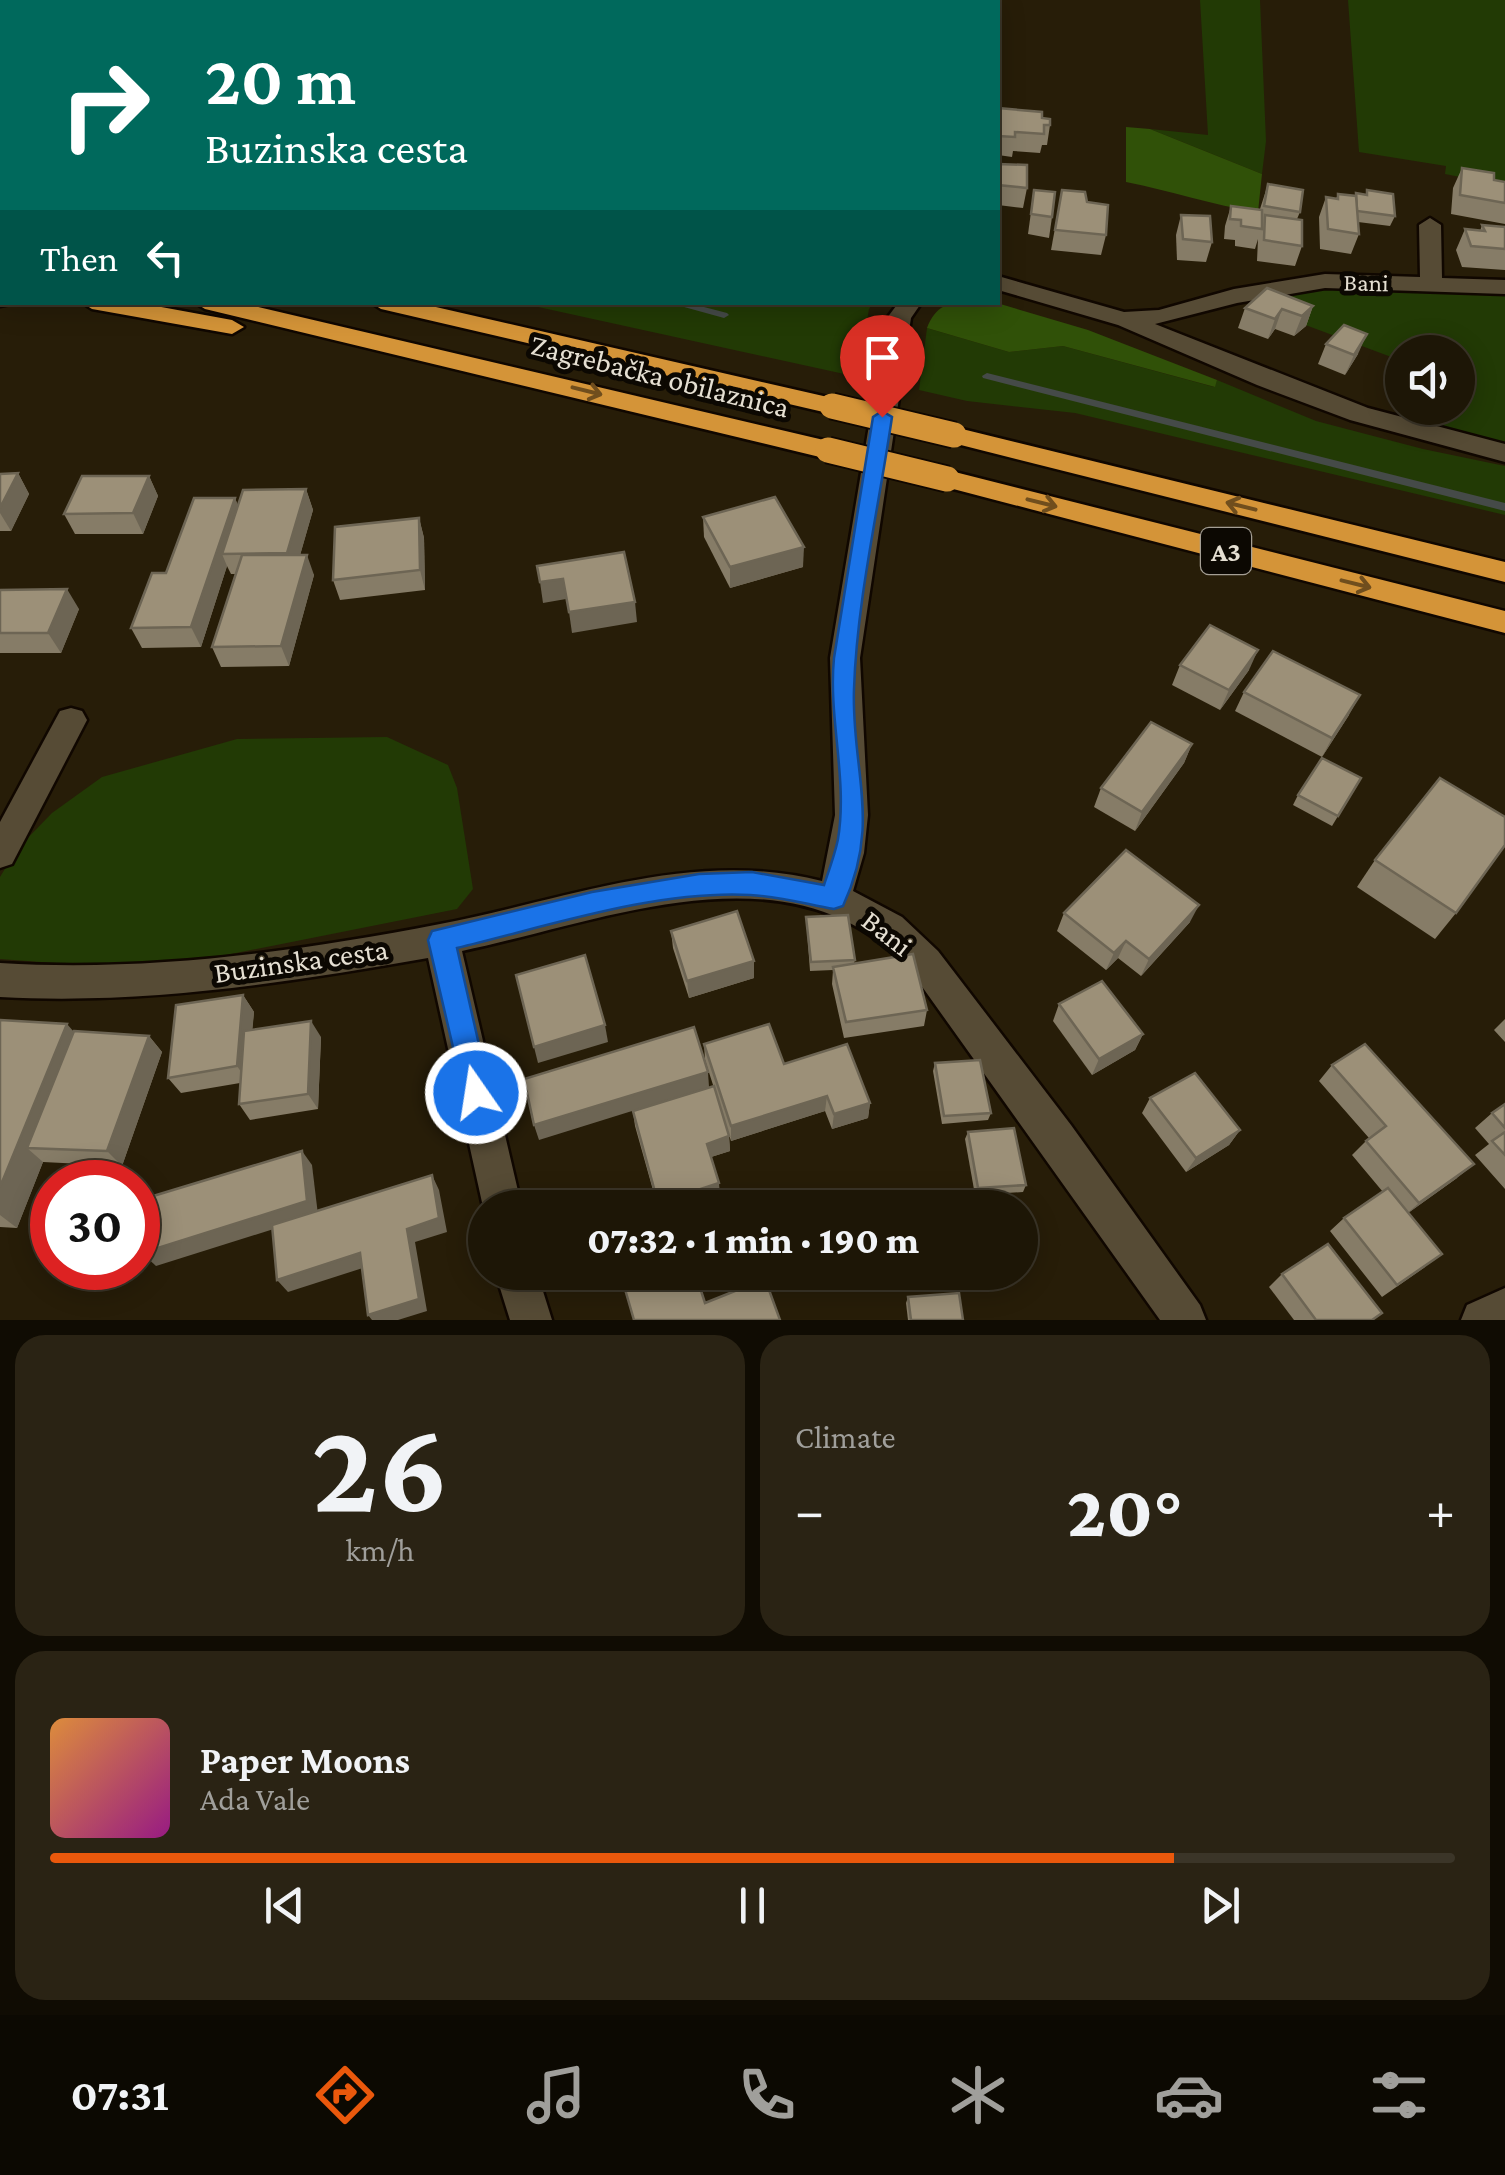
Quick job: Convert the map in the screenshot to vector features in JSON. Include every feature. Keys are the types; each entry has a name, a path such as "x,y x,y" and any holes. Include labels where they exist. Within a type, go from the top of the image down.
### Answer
{"highway":[{"path":"112,305 172,314 378,359 492,368"},
{"name":"Zagrebačka obilaznica","path":"219,305 947,479 1505,622"},
{"name":"Zagrebačka obilaznica","path":"394,305 1505,569"},
{"path":"479,305 566,326 648,363"}],"street":[{"path":"1430,226 1431,283"},
{"name":"Bani","path":"1000,284 1123,319 1160,317 1234,296 1294,285 1362,280 1505,287"},
{"name":"Bani","path":"909,305 899,318 845,658 842,693 852,794 850,839 834,898 869,915 910,946 1079,1164 1185,1320"},
{"path":"1123,319 1331,407 1397,429 1505,454"},
{"path":"0,854 71,720"},
{"name":"Buzinska cesta","path":"0,980 41,984 225,974 442,940 592,903 699,885 752,883 834,898"},
{"path":"442,940 498,1190"},
{"path":"522,1290 531,1320"},
{"path":"1482,1320 1505,1309"}],"green space":[{"path":"1200,0 1260,0 1266,141 1262,174 1150,129 1208,135"},
{"path":"1348,0 1505,0 1505,186 1445,174 1446,166 1359,152"},
{"path":"1126,127 1150,129 1262,174 1258,212 1126,182"},
{"path":"1368,288 1505,295 1505,445 1433,429 1433,425 1475,425 1475,335 1385,335 1385,355 1244,302 1287,292"},
{"path":"1000,304 1088,330 1217,380 1215,387 1063,346 1009,352 927,328 947,305"},
{"path":"529,305 872,305 858,377"},
{"path":"927,328 1009,352 1063,346 1214,387 1217,380 1316,421 1505,466 1505,515 1075,413 967,401 919,390"},
{"path":"387,737 448,765 457,788 473,889 457,909 226,955 108,967 0,959 0,877 17,849 52,813 102,777 237,739"}],"building":[{"path":"1000,108 1042,112 1042,118 1050,119 1050,125 1044,125 1044,134 1015,132 1015,137 1000,136"},
{"path":"1000,164 1027,165 1027,188 1000,185"},
{"path":"1462,168 1494,173 1494,180 1505,182 1505,203 1460,195"},
{"path":"1268,184 1303,190 1300,212 1264,206"},
{"path":"1034,190 1055,192 1052,217 1031,214"},
{"path":"1062,190 1085,192 1087,202 1108,205 1106,235 1055,230"},
{"path":"1367,190 1393,194 1395,216 1357,211 1356,193 1367,195"},
{"path":"1338,194 1356,196 1359,234 1328,229 1326,197 1338,199"},
{"path":"1231,206 1262,210 1262,229 1241,226 1241,220 1230,219"},
{"path":"1181,215 1210,216 1212,242 1183,239"},
{"path":"1265,215 1302,220 1302,246 1264,240"},
{"path":"1482,225 1505,227 1505,249 1471,246 1465,229 1485,231"},
{"path":"1267,288 1313,306 1302,316 1282,309 1275,319 1245,308"},
{"path":"1344,325 1367,334 1354,355 1326,344"},
{"path":"18,473 0,508 0,474"},
{"path":"82,476 149,476 133,513 64,514"},
{"path":"306,489 287,553 222,554 243,490"},
{"path":"775,497 804,547 730,567 703,517"},
{"path":"194,498 235,498 191,627 131,628 152,573 166,573"},
{"path":"419,518 420,570 333,580 335,527"},
{"path":"624,552 635,602 569,612 563,579 540,582 537,566"},
{"path":"242,555 307,555 281,646 212,647"},
{"path":"67,589 48,633 0,633 0,590"},
{"path":"1210,625 1258,650 1229,690 1180,665"},
{"path":"1273,651 1360,695 1332,738 1244,692"},
{"path":"1151,722 1192,744 1142,812 1101,788"},
{"path":"1322,758 1361,778 1338,816 1298,795"},
{"path":"1440,778 1505,817 1505,845 1456,913 1375,860"},
{"path":"1126,850 1199,905 1149,959 1126,941 1114,953 1064,913"},
{"path":"737,911 754,961 687,981 671,931"},
{"path":"848,915 855,960 811,962 806,917"},
{"path":"913,954 927,1010 846,1022 833,967"},
{"path":"585,955 605,1025 534,1047 516,975"},
{"path":"1102,981 1143,1034 1099,1059 1059,1004"},
{"path":"243,995 237,1066 168,1078 176,1005"},
{"path":"0,1020 67,1024 0,1187"},
{"path":"311,1021 308,1094 239,1104 244,1031"},
{"path":"769,1024 784,1064 847,1044 870,1103 834,1114 827,1096 731,1126 704,1044"},
{"path":"694,1027 708,1072 534,1125 524,1079"},
{"path":"74,1031 149,1036 107,1151 27,1148"},
{"path":"1365,1044 1474,1164 1419,1203 1366,1141 1386,1126 1332,1065"},
{"path":"980,1060 991,1113 944,1116 935,1063"},
{"path":"1195,1073 1240,1130 1196,1158 1150,1098"},
{"path":"714,1086 729,1136 707,1144 719,1183 698,1190 654,1190 633,1111"},
{"path":"1505,1104 1505,1128 1492,1113"},
{"path":"1014,1128 1026,1185 978,1188 968,1132"},
{"path":"1505,1132 1505,1155 1492,1141"},
{"path":"302,1151 307,1201 160,1247 160,1194"},
{"path":"432,1175 439,1218 407,1229 419,1299 368,1315 360,1253 277,1280 272,1225"},
{"path":"1388,1188 1442,1254 1397,1285 1344,1218"},
{"path":"1328,1244 1382,1313 1372,1320 1316,1320 1282,1274"},
{"path":"625,1290 701,1290 705,1303 738,1290 769,1290 780,1320 634,1320"},
{"path":"959,1293 963,1320 911,1320 908,1297"}],"waterway":[{"path":"683,305 724,315"},
{"path":"987,376 1505,507"}],"route":[{"path":"476,1093 442,940 592,903 699,885 752,883 834,898 850,839 852,794 842,693 845,658 882,417"}]}
